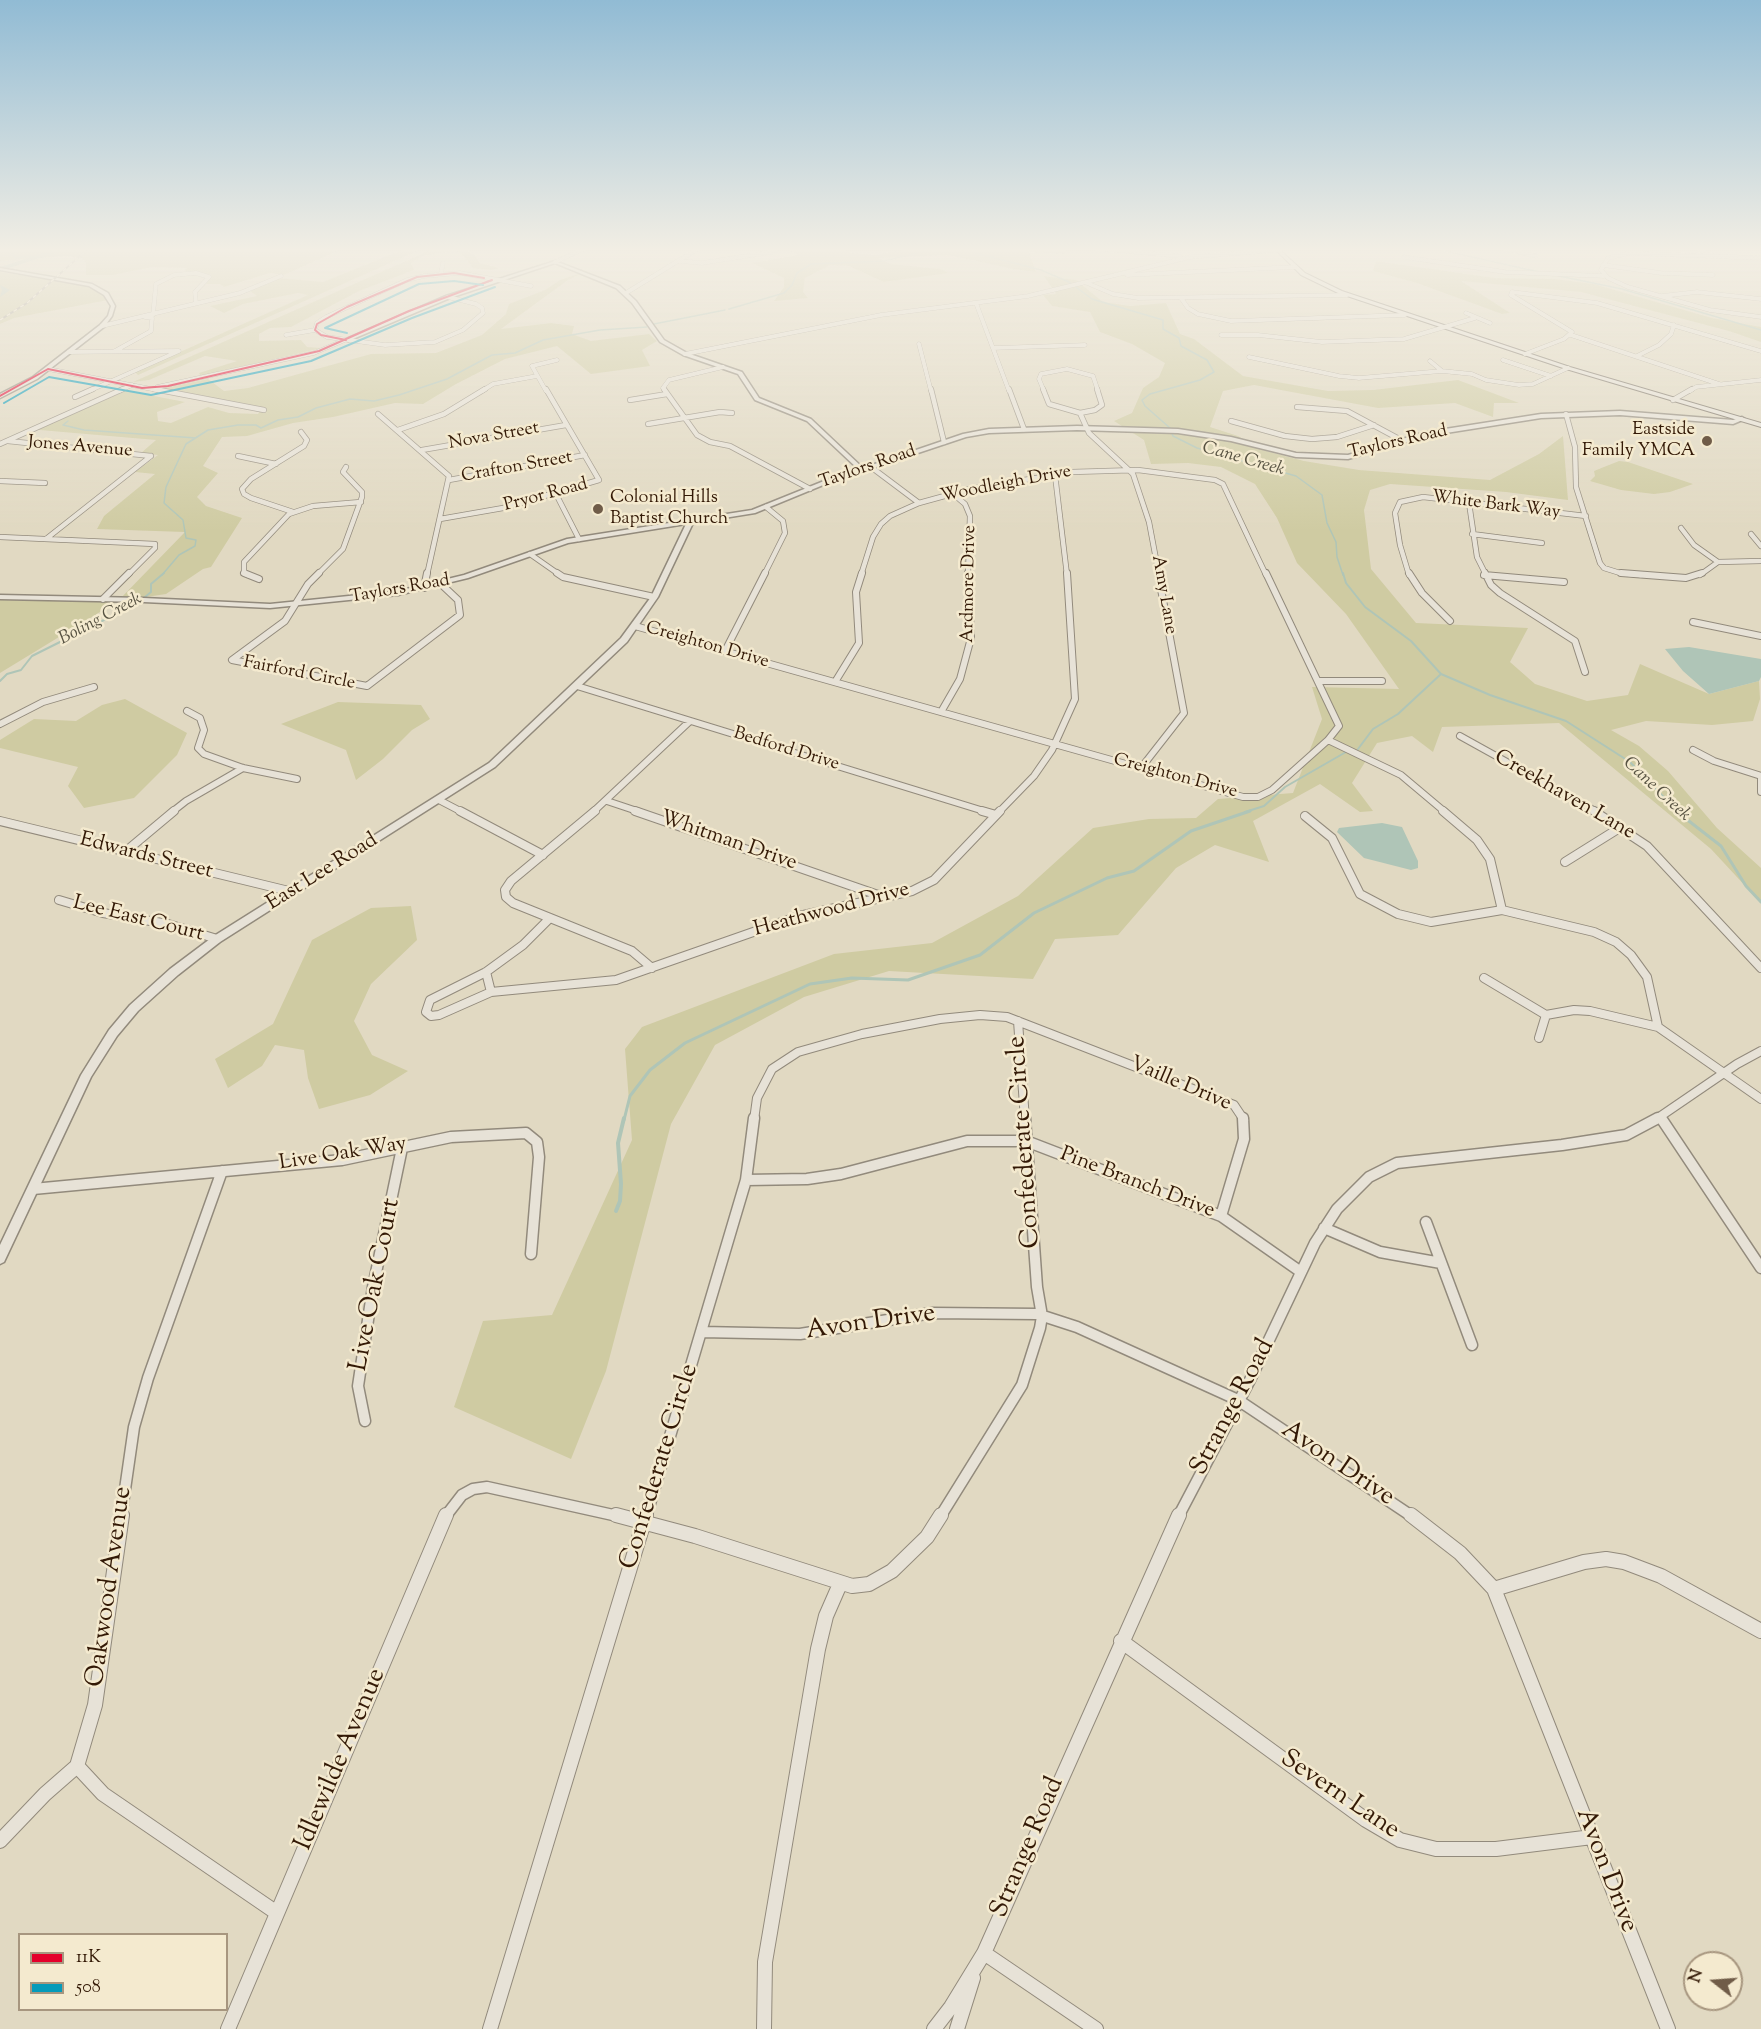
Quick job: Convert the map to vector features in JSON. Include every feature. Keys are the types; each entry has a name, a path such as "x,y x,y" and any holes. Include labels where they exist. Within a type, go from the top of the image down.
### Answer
{"main road":[{"path":"1491,343 1720,417 1742,419 1761,425"}],"street":[{"path":"0,396 22,386 48,369 81,343"},
{"path":"114,352 130,343"},
{"path":"151,388 309,354 339,343"},
{"path":"368,343 396,346 431,343"},
{"path":"666,343 686,354 742,375 753,395 760,402 809,420 862,470"},
{"path":"686,354 743,343"},
{"path":"991,343 1024,429"},
{"path":"1525,354 1552,343"},
{"path":"1595,343 1701,376 1719,384"},
{"path":"1637,356 1662,343"},
{"path":"1733,343 1761,351"},
{"path":"919,344 944,442"},
{"path":"993,348 1085,345"},
{"path":"69,352 179,351 75,397"},
{"path":"1250,357 1339,376 1359,378 1442,371 1472,374 1486,380 1520,386 1533,384 1568,368"},
{"path":"398,430 444,414 493,384 537,376 532,364 557,360"},
{"path":"1503,360 1551,376"},
{"path":"1430,361 1442,371"},
{"path":"723,367 669,380 663,388 684,417 704,439 730,446 810,489"},
{"path":"1337,368 1339,376"},
{"path":"48,369 264,410"},
{"path":"1067,369 1093,376 1102,405 1095,410 1080,413 1059,410 1048,404 1039,379 1041,374 1067,369"},
{"name":"Pryor Road","path":"440,519 486,512 599,480 537,376"},
{"path":"1673,400 1691,388 1761,380"},
{"path":"0,444 132,385"},
{"path":"630,400 668,394"},
{"path":"1297,408 1320,407 1347,411 1401,440"},
{"path":"648,424 684,417 732,413"},
{"path":"1080,413 1086,428"},
{"name":"Taylors Road","path":"0,597 144,600 252,606 368,597 424,588 579,539 737,516 862,470 981,432 1086,428 1178,431 1316,457 1348,457 1401,440 1525,418 1566,414 1636,413 1720,417 1733,422 1742,419"},
{"path":"378,414 441,467 449,480 424,588"},
{"path":"1566,414 1575,447 1576,487 1600,563 1611,571 1686,578 1698,575 1718,562 1761,561"},
{"path":"1231,421 1285,436 1312,439 1337,437 1374,425"},
{"path":"1733,422 1761,425"},
{"name":"Nova Street","path":"422,450 566,425"},
{"name":"Amy Lane","path":"1086,428 1136,481 1149,522 1184,710 1181,720 1141,768"},
{"path":"293,512 251,498 242,491 247,482 306,445 306,437 301,432"},
{"name":"Jones Avenue","path":"8,441 151,456 46,539"},
{"name":"Crafton Street","path":"449,480 585,455"},
{"path":"238,456 276,464"},
{"path":"296,604 308,584 343,549 361,502 362,492 343,472 346,467"},
{"path":"871,467 919,503"},
{"path":"1128,470 1222,483 1339,723 1338,730 1328,740 1401,775 1477,840 1490,859 1503,910"},
{"name":"Woodleigh Drive","path":"835,682 852,658 859,643 856,592 873,537 890,516 919,503 952,493 1055,475 1128,470"},
{"name":"Heathwood Drive","path":"652,968 772,925 846,904 912,891 930,882 1034,776 1055,744 1073,705 1076,692 1064,534 1055,475"},
{"path":"0,481 45,483"},
{"name":"Ardmore Drive","path":"941,712 960,680 971,638 967,597 970,516 965,504 952,493"},
{"path":"556,494 579,539"},
{"name":"White Bark Way","path":"1450,621 1422,593 1409,574 1400,544 1395,513 1400,502 1409,498 1423,497 1586,516"},
{"path":"259,579 244,573 244,562 276,526 293,512 318,505 361,502"},
{"path":"1469,502 1472,534 1477,557 1484,574 1500,593 1575,641 1585,672"},
{"path":"725,651 785,533 783,521 766,507"},
{"name":"East Lee Road","path":"0,1258 87,1075 113,1033 159,984 218,939 492,765 612,653 635,626 654,597 690,522"},
{"path":"1681,528 1694,545 1718,562"},
{"path":"1472,534 1542,543"},
{"path":"1751,534 1761,546"},
{"path":"0,537 155,544 155,548 103,599"},
{"path":"530,554 566,578 654,597"},
{"path":"1484,574 1564,582"},
{"name":"Fairford Circle","path":"296,604 285,621 232,660 367,686 460,615 458,600 441,584"},
{"path":"1693,622 1761,636"},
{"name":"Creighton Drive","path":"635,626 1236,795 1258,797 1272,790 1328,740"},
{"path":"1319,681 1382,681"},
{"name":"Bedford Drive","path":"577,686 996,815"},
{"path":"0,724 43,702 94,687"},
{"path":"187,711 200,718 204,730 199,750 243,768 297,779"},
{"path":"652,968 632,951 513,903 505,894 511,881 607,801 690,721"},
{"name":"Creekhaven Lane","path":"1460,736 1621,827 1647,846 1747,956 1761,968"},
{"path":"1693,750 1714,761 1761,777 1761,792"},
{"path":"125,852 181,804 243,768"},
{"path":"439,800 543,855"},
{"name":"Whitman Drive","path":"607,801 882,897"},
{"path":"1305,816 1332,838 1360,894 1398,914 1431,922 1449,921 1482,912 1503,910 1594,932 1624,948 1647,977 1658,1027"},
{"name":"Edwards Street","path":"0,821 293,892"},
{"path":"1565,862 1621,827"},
{"path":"846,904 849,885"},
{"name":"Lee East Court","path":"59,900 103,913 168,924 218,939"},
{"path":"550,918 523,945 486,972 434,998 427,1004 426,1012 431,1016 439,1015 491,992 616,980 652,968"},
{"path":"486,972 491,992"},
{"path":"1484,978 1546,1015 1582,1010 1658,1027 1761,1099"},
{"name":"Confederate Circle","path":"490,2029 746,1180 760,1090 772,1069 790,1055 862,1034 940,1019 990,1015 1018,1021 1037,1287 1042,1316 1033,1358 1022,1385 927,1537 903,1563 878,1580 859,1586 840,1584"},
{"path":"1539,1038 1546,1015"},
{"name":"Vaille Drive","path":"1018,1021 1234,1105 1244,1120 1244,1139 1221,1216"},
{"name":"Strange Road","path":"934,2029 951,2007 980,1959 1120,1641 1189,1493 1264,1353 1324,1228 1354,1190 1369,1177 1397,1163 1612,1139 1635,1132 1761,1051"},
{"path":"1660,1117 1683,1147 1761,1268"},
{"name":"Live Oak Way","path":"33,1189 342,1160 451,1137 507,1132 530,1134 537,1142 539,1157 531,1254"},
{"name":"Pine Branch Drive","path":"746,1180 807,1179 841,1174 967,1141 1026,1141 1221,1216 1301,1272"},
{"name":"Live Oak Court","path":"365,1421 358,1386 364,1342 402,1148"},
{"name":"Oakwood Avenue","path":"77,1767 95,1705 134,1427 148,1378 222,1172"},
{"path":"1426,1222 1472,1345"},
{"path":"1324,1228 1380,1252 1441,1263"},
{"name":"Avon Drive","path":"702,1332 800,1334 932,1313 1031,1313 1088,1332 1238,1400 1424,1524 1460,1553 1494,1588 1668,2029"},
{"name":"Idlewilde Avenue","path":"228,2029 445,1516 462,1494 473,1489 487,1487 643,1522"},
{"path":"643,1522 794,1567 840,1584 826,1616 818,1649 765,1962 764,2029"},
{"path":"1494,1588 1584,1562 1606,1559 1624,1562 1661,1576 1761,1631"},
{"name":"Severn Lane","path":"1120,1641 1366,1820 1400,1840 1436,1849 1496,1850 1592,1837"},
{"path":"0,1841 45,1794 77,1767 103,1794 277,1913"},
{"path":"957,2029 980,1959 1096,2029"}],"shaded area":[{"path":"201,343 211,343 138,375 135,372"},
{"path":"222,343 303,343 307,347 322,348 201,376 199,373 237,361 205,356 149,380 133,382"},
{"path":"462,343 654,343 642,350 650,366 591,374 557,346 505,359 423,404 395,403 333,417 293,423 247,436 222,437 203,466 218,473 197,497 206,506 242,518 211,567 203,569 166,594 118,601 185,532 97,529 104,516 155,474 135,472 158,455 141,453 156,440 28,429 118,389 185,402 157,412 158,421 171,423 208,407 229,413 258,414 261,409 159,389 208,379 224,391 248,388 371,354 436,353"},
{"path":"1128,343 1199,343 1243,376 1328,391 1373,390 1458,380 1519,403 1494,403 1493,417 1455,403 1378,408 1254,385 1223,391 1210,427 1238,436 1262,450 1304,461 1359,470 1490,480 1539,454 1563,436 1568,500 1506,492 1390,484 1370,490 1364,510 1371,569 1416,623 1528,628 1510,662 1535,684 1587,701 1628,695 1640,664 1709,694 1759,681 1760,699 1753,721 1712,725 1646,721 1611,730 1639,746 1668,771 1717,828 1761,868 1761,903 1711,849 1559,723 1442,727 1433,752 1412,736 1377,743 1352,783 1373,811 1360,812 1320,784 1253,821 1269,862 1215,845 1176,868 1118,935 1055,939 1033,979 889,971 804,997 715,1045 671,1124 606,1371 571,1459 454,1407 483,1321 552,1315 632,1140 625,1049 642,1027 834,954 932,943 1018,896 1093,828 1149,819 1196,818 1218,799 1293,793 1322,719 1312,687 1399,689 1346,614 1297,563 1277,518 1255,484 1221,467 1188,463 1151,464 1144,440 1114,421 1132,413 1143,388 1159,377 1165,363"},
{"path":"1619,461 1693,484 1670,492 1654,494 1621,490 1590,481 1595,476 1594,471"},
{"path":"0,600 118,601 0,673"},
{"path":"1689,647 1761,659 1761,677 1759,681 1709,694 1683,671 1665,649"},
{"path":"125,699 187,733 177,755 134,798 84,808 68,786 78,767 0,748 0,740 34,719 76,721 102,705"},
{"path":"338,702 421,705 430,719 412,730 383,759 356,780 346,750 281,724"},
{"path":"1382,823 1402,827 1418,861 1418,868 1411,870 1364,858 1337,832 1339,828"},
{"path":"411,906 417,940 371,984 354,1021 372,1055 408,1071 370,1095 319,1109 308,1078 304,1050 275,1045 262,1066 228,1088 215,1059 273,1024 312,940 371,908"}],"waterway":[{"name":"Boling Creek","path":"195,438 208,430 238,425 256,425 261,428 278,420 298,417 316,408 350,399 374,401 399,395 447,379 492,355 515,353 537,343"},
{"name":"Cane Creek","path":"1180,343 1181,346 1207,360 1214,372 1200,380 1150,394 1142,400 1145,406 1170,428 1173,436 1197,448 1296,476 1322,495 1327,523 1336,542 1337,557 1343,575"},
{"path":"68,421 63,425 84,430 195,438"},
{"name":"Boling Creek","path":"163,574 179,555 195,546 196,540 186,538 183,520 164,503 166,487 186,444 195,438"},
{"name":"Cane Creek","path":"1343,573 1346,583 1365,607 1411,641 1441,674"},
{"name":"Boling Creek","path":"0,681 7,674 21,670 32,656 138,603 151,592 151,584 163,574"},
{"path":"1358,749 1373,729 1398,714 1441,674"},
{"name":"Cane Creek","path":"1441,674 1490,695 1566,721 1630,762 1678,812"},
{"path":"1245,812 1264,806 1285,787 1346,752"},
{"path":"624,1120 630,1096 650,1070 685,1043 810,984 852,978 908,980 980,955 1034,913 1107,878 1134,871 1191,831 1250,811"},
{"name":"Cane Creek","path":"1676,811 1721,846 1746,886 1761,902"},
{"path":"616,1211 620,1201 621,1184 618,1143 624,1118"}],"transit line":[{"name":"11K","path":"48,369 142,388 168,386 319,351 338,343"},
{"name":"508","path":"4,403 49,377 151,395 311,361 354,343"},
{"name":"11K","path":"0,396 48,369"}],"place":[{"name":"Eastside Family YMCA","path":"1707,441"},
{"name":"Colonial Hills Baptist Church","path":"598,509"}]}
